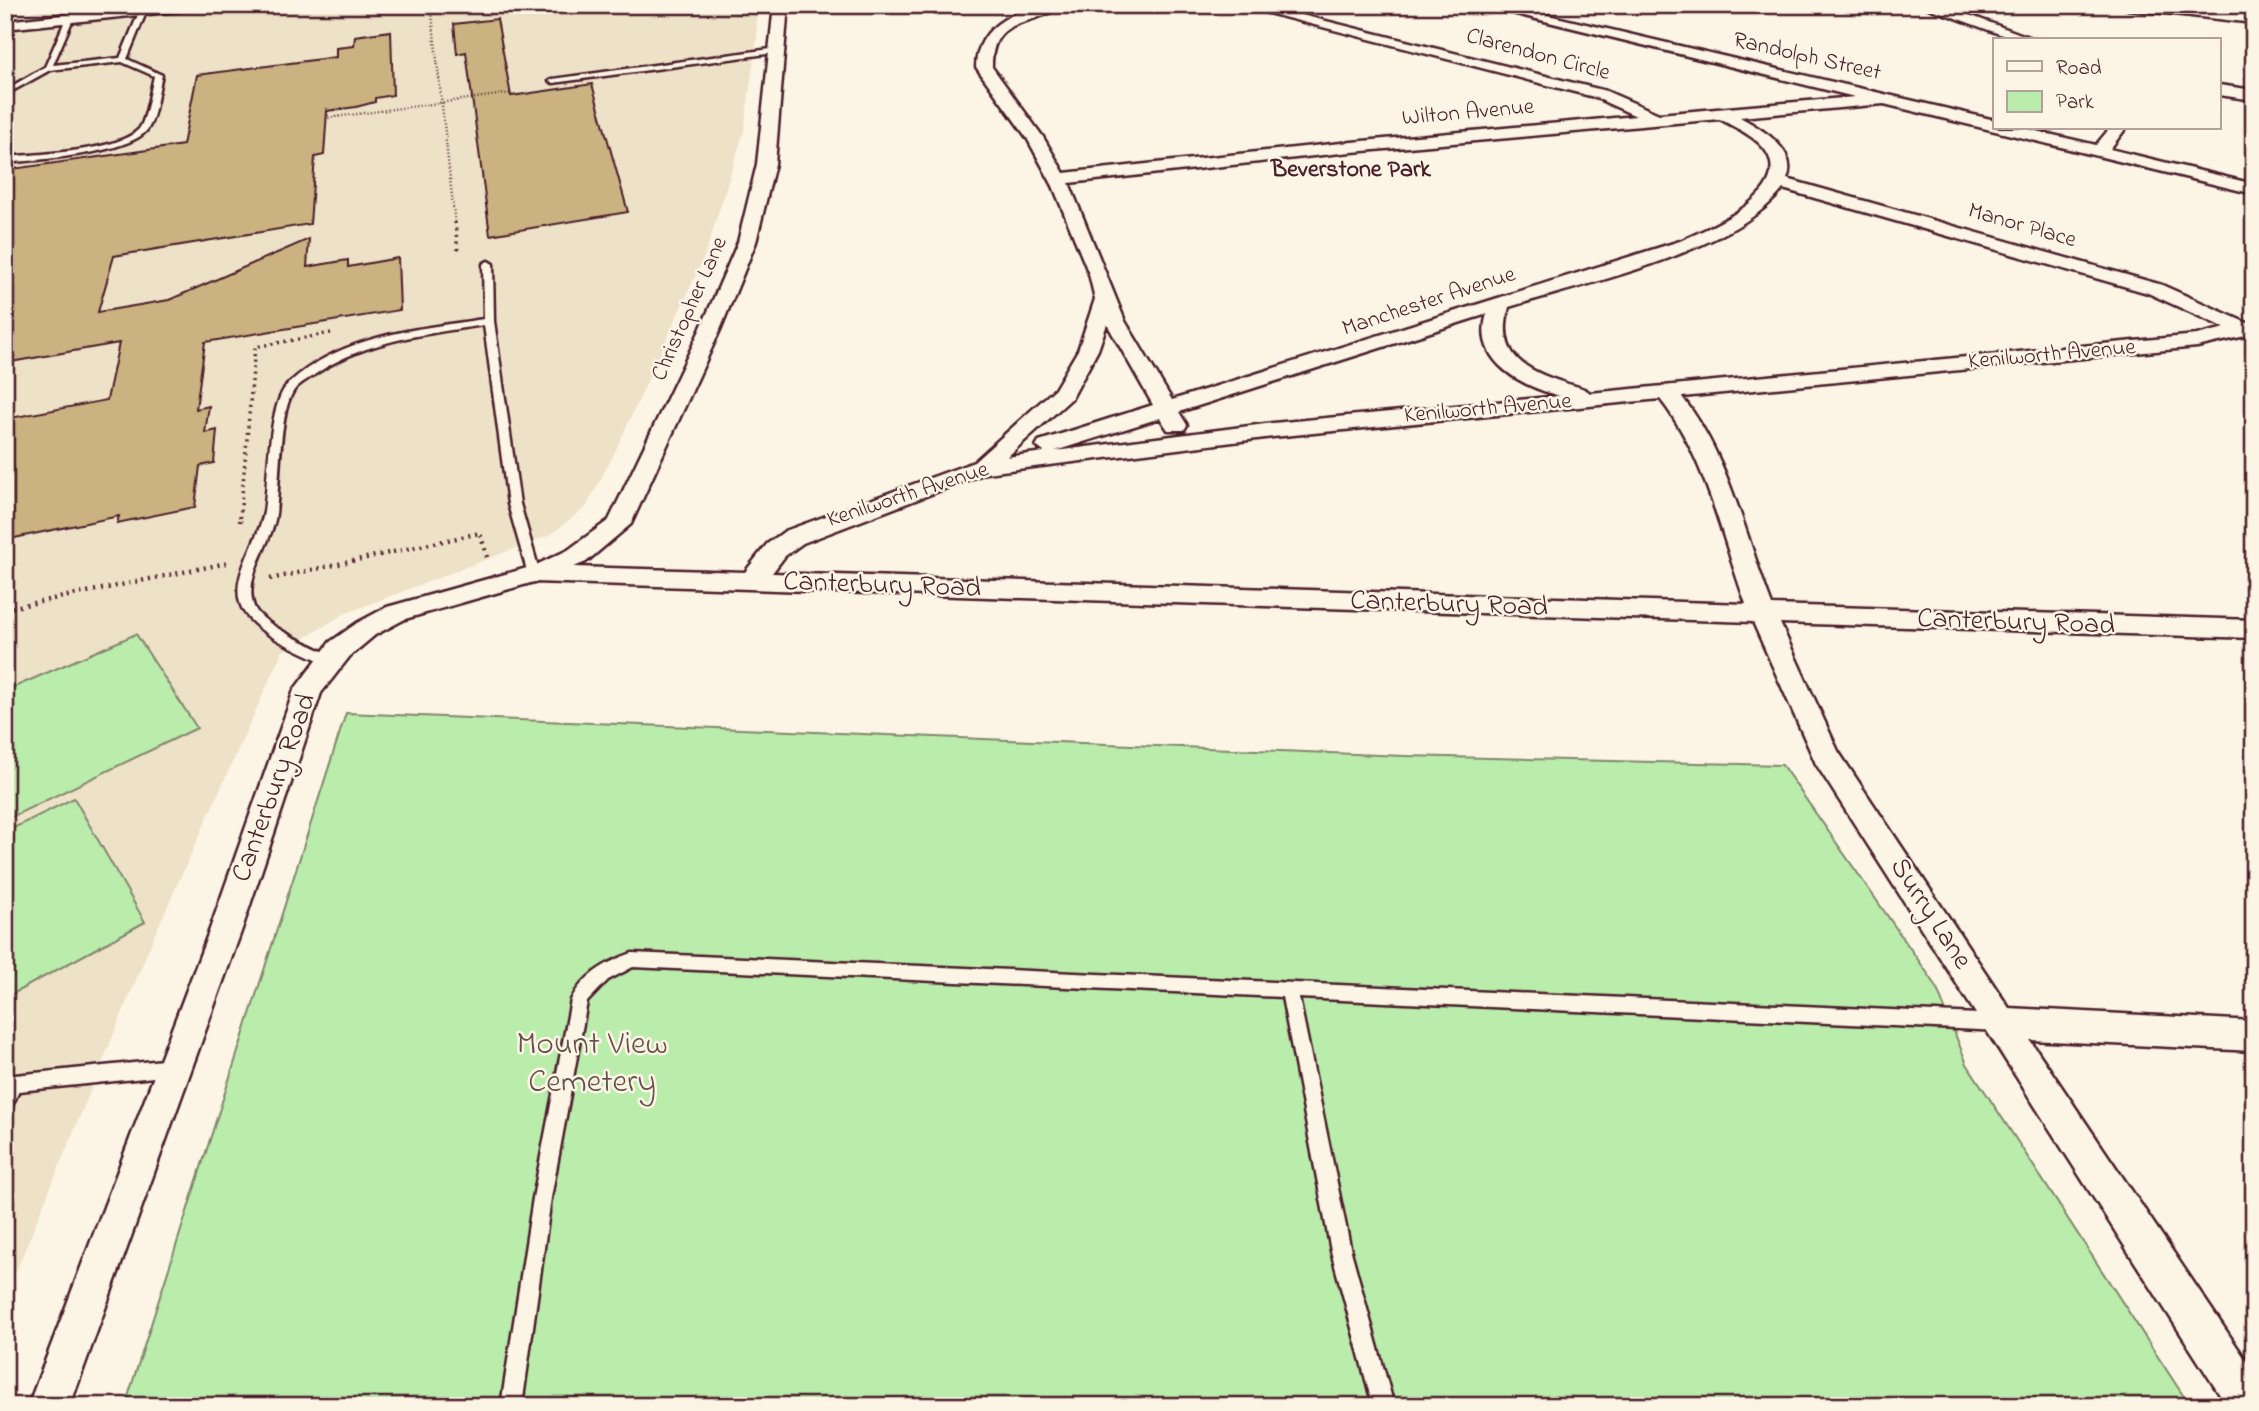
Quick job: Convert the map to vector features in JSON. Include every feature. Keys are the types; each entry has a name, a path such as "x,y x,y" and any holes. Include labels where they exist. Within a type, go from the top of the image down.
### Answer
{"street":[{"path":"5,25 74,9 197,5"},
{"name":"Christopher Lane","path":"534,574 577,556 619,524 710,330 747,242 757,207 766,164 781,5"},
{"path":"1055,5 1003,26 985,44 982,55 984,67 1035,137 1058,179 1099,274 1105,299 1166,410 1185,439"},
{"name":"Clarendon Circle","path":"1244,5 1600,94 1653,118"},
{"path":"1927,5 2024,38"},
{"path":"2128,5 2254,19"},
{"name":"Randolph Street","path":"1492,6 1993,125"},
{"path":"2220,90 2254,95"},
{"name":"Wilton Avenue","path":"1058,179 1653,118 1884,99"},
{"path":"1720,112 1770,146 1779,158 1782,172 1779,182"},
{"path":"2012,130 2254,189"},
{"path":"2099,151 2116,130"},
{"name":"Manchester Avenue","path":"982,467 1687,245 1748,213 1779,182"},
{"name":"Manor Place","path":"1779,182 2155,289 2250,329"},
{"path":"982,467 1064,393 1088,350 1105,299"},
{"path":"1500,305 1492,321 1492,337 1505,360 1541,383 1605,398"},
{"name":"Kenilworth Avenue","path":"753,580 776,550 794,537 982,467 1185,439 2197,341 2250,329"},
{"name":"Surry Lane","path":"1666,392 1683,411 1726,510 1764,615 1804,712 1826,756 2002,1023 2094,1172 2252,1406"},
{"name":"Canterbury Road","path":"49,1406 174,1067 308,690 330,660 366,629 396,613 534,574 2254,629"},
{"path":"2002,1023 2254,1036"}],"lane":[{"path":"123,60 145,8"},
{"path":"48,68 74,9"},
{"path":"553,82 778,50"},
{"path":"5,93 48,68 123,60 158,75 145,128 141,133 113,145 5,160"},
{"path":"488,264 489,321 514,505 534,574"},
{"path":"330,660 253,617 245,600 247,584 268,525 282,412 290,388 324,362 356,348 392,336 489,321"},
{"path":"511,1406 542,1198 579,1000 589,985 606,970 632,960 2002,1023"},
{"path":"1289,990 1341,1251 1384,1406"},
{"path":"5,1102 10,1083 174,1067"}],"path":[{"path":"431,5 458,254"},
{"path":"327,108 328,118 513,93"},
{"path":"239,534 255,347 333,332"},
{"path":"5,609 237,561 231,588 480,533 488,563"}],"shaded area":[{"path":"54,5 756,5 757,37 744,131 705,255 613,456 586,507 550,535 344,614 282,652 155,934 5,1298 5,20"}],"green space":[{"path":"136,634 197,728 5,820 5,691"},
{"name":"Mount View Cemetery","path":"346,713 1404,756 1782,765 1935,984 1967,1064 2190,1406 125,1406"},
{"path":"74,798 145,922 5,998 5,832"}],"building":[{"path":"497,19 511,96 592,84 628,212 490,235 466,52 457,54 454,24"},
{"path":"391,31 393,95 375,98 375,102 356,107 327,111 324,155 315,157 310,224 114,256 98,312 169,300 309,239 307,267 348,260 348,267 398,258 400,310 205,342 196,409 209,406 205,433 217,430 214,463 200,466 195,507 117,523 119,516 5,540 5,419 107,400 119,343 5,363 5,170 183,145 197,75 336,57 336,48 354,46 355,36"}],"district":[{"name":"Beverstone Park","path":"1351,170"}]}
